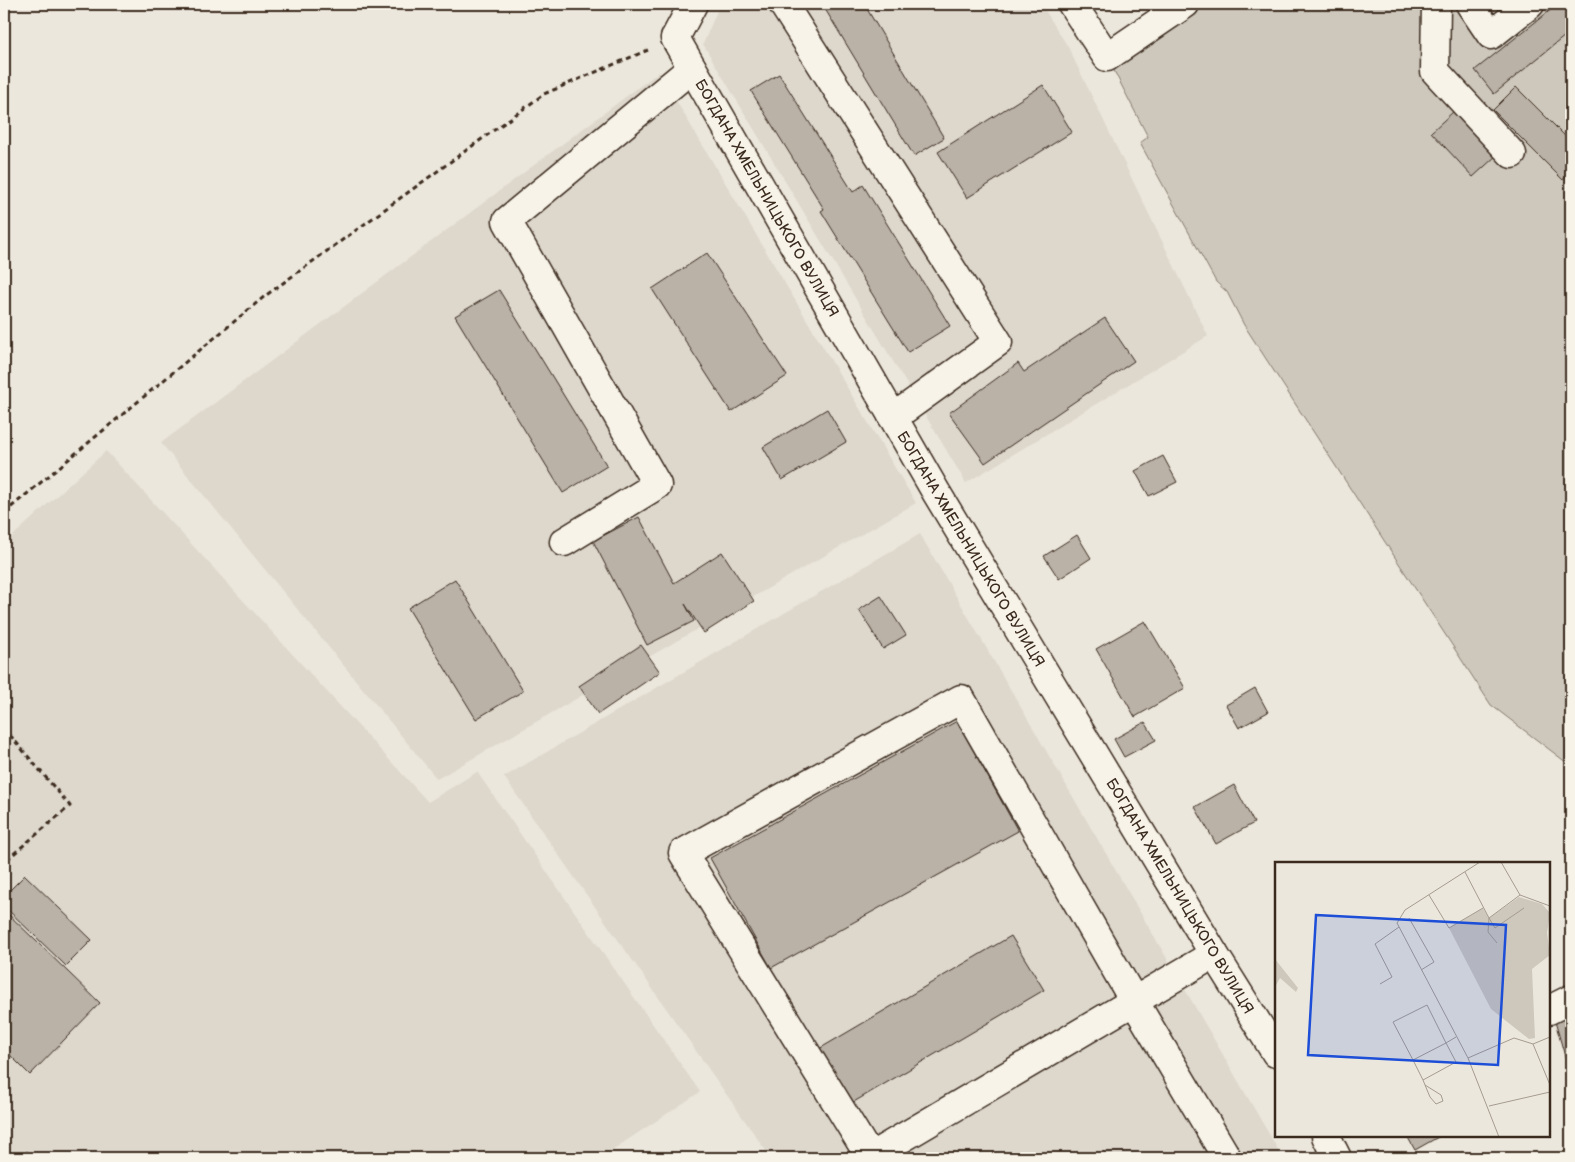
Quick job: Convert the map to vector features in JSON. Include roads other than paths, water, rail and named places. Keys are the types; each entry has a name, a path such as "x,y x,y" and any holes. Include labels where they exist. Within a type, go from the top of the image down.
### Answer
{"street":[{"name":"БОГДАНА ХМЕЛЬНИЦЬКОГО ВУЛИЦЯ","path":"693,4 675,38 941,501 1214,954 1275,1051"},
{"path":"783,4 998,342 905,409 892,416"},
{"path":"1072,4 1107,57 1185,4"},
{"path":"1436,4 1435,71 1512,154"},
{"path":"1470,4 1491,35 1530,4"},
{"path":"564,542 657,485 507,221 692,68"},
{"path":"1214,954 1134,1001 871,1158 683,853 961,699 1134,1001 1227,1158"},
{"path":"1550,1009 1571,998"},
{"path":"1326,1137 1337,1158"}]}
